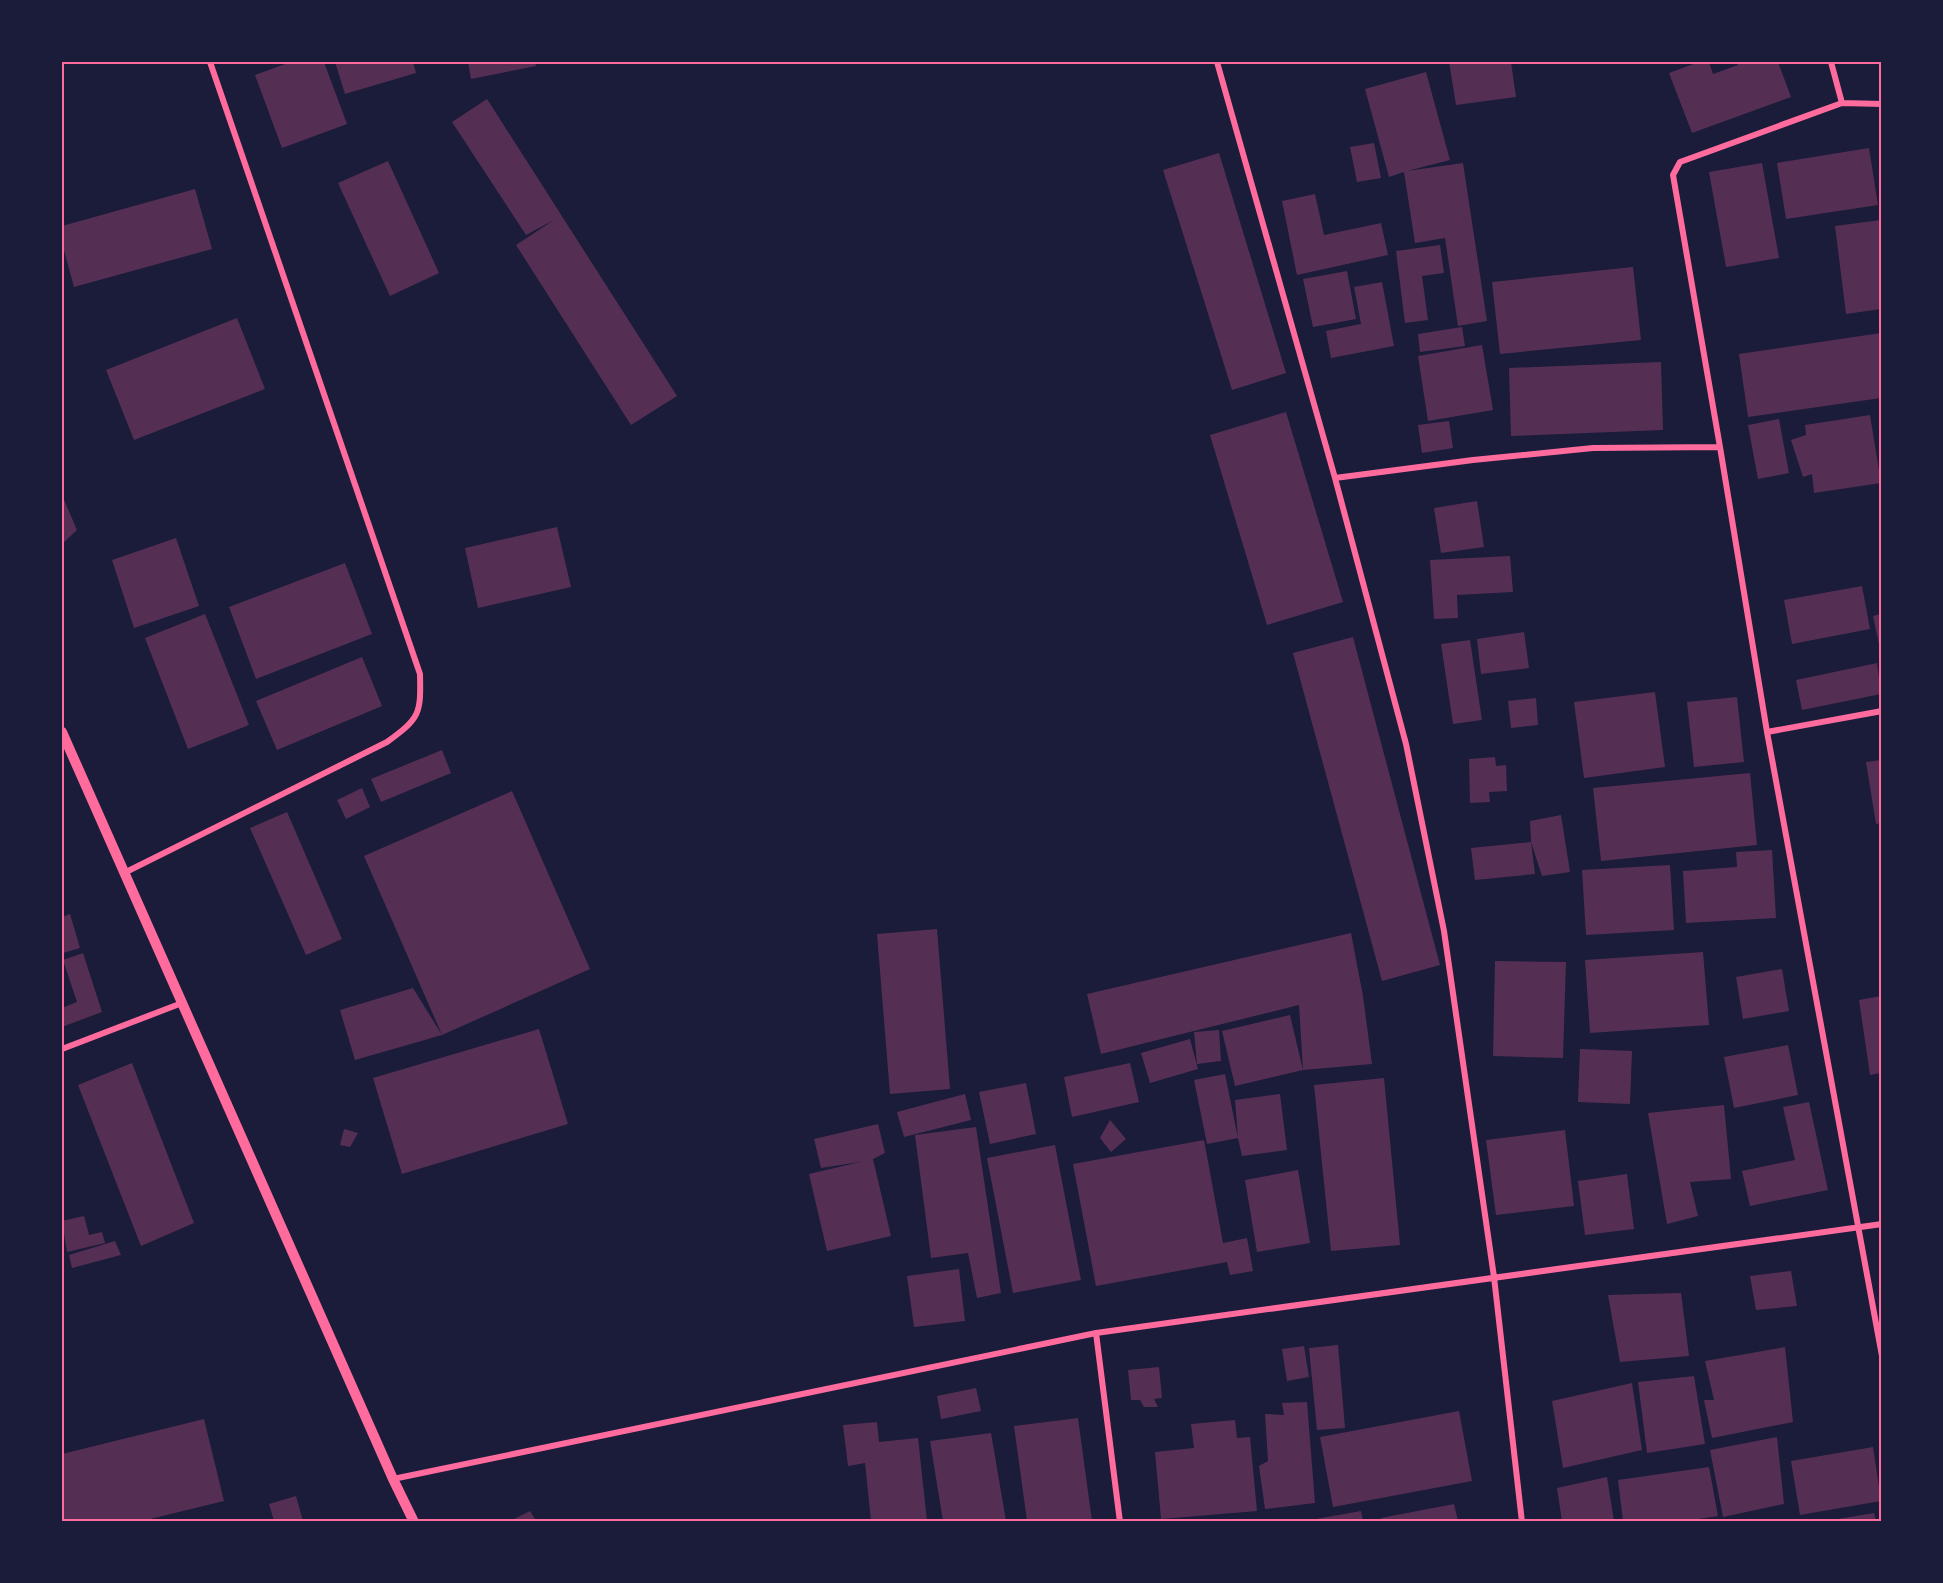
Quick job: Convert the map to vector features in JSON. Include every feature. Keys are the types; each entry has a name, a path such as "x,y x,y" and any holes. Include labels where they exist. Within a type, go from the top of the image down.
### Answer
{"street":[{"path":"123,874 387,742 410,725 421,705 420,674 210,62"},
{"path":"1217,62 1335,478 1406,744 1444,931 1494,1277 1522,1521"},
{"path":"1832,62 1842,103"},
{"path":"1881,104 1842,103 1680,162 1672,175 1767,732 1881,1356"},
{"path":"1335,478 1473,460 1593,448 1720,447"},
{"path":"1767,732 1881,711"},
{"path":"62,732 123,874 393,1479 414,1521"},
{"path":"62,1049 182,1003"},
{"path":"393,1479 1096,1333 1881,1224"},
{"path":"1096,1333 1120,1521"}],"building":[{"path":"291,62 324,62 347,124 282,148 255,75"},
{"path":"335,62 413,62 416,73 345,94"},
{"path":"468,62 535,62 536,66 471,79"},
{"path":"1449,62 1511,62 1516,97 1456,105"},
{"path":"1699,62 1709,62 1713,74 1738,65 1737,62 1778,62 1791,97 1692,133 1669,73"},
{"path":"1426,72 1450,160 1407,171 1463,163 1487,321 1458,326 1445,238 1415,243 1404,172 1389,177 1365,89"},
{"path":"487,99 677,396 631,425 516,245 554,220 526,235 452,122"},
{"path":"1374,143 1381,178 1357,182 1350,147"},
{"path":"1869,148 1878,205 1786,219 1777,163"},
{"path":"1219,153 1286,373 1232,390 1163,170"},
{"path":"388,161 439,273 390,296 338,183"},
{"path":"1762,163 1779,258 1726,267 1709,172"},
{"path":"195,189 212,249 74,287 62,243 62,226"},
{"path":"1315,194 1324,235 1381,223 1388,255 1297,275 1282,201"},
{"path":"1881,220 1881,309 1846,314 1835,226"},
{"path":"1440,245 1444,273 1422,276 1428,320 1405,323 1396,251"},
{"path":"1633,267 1641,340 1500,354 1492,282"},
{"path":"1347,271 1356,319 1313,327 1303,279"},
{"path":"1382,282 1394,346 1331,358 1326,331 1361,324 1354,287"},
{"path":"237,318 265,389 134,440 106,370"},
{"path":"1462,327 1465,346 1420,352 1418,334"},
{"path":"1881,333 1881,398 1748,417 1739,354"},
{"path":"1482,345 1493,410 1428,421 1418,356"},
{"path":"1661,362 1663,430 1511,436 1509,368"},
{"path":"1286,412 1343,602 1267,625 1210,435"},
{"path":"1870,415 1881,483 1814,493 1812,474 1803,477 1791,440 1806,435 1805,425"},
{"path":"1779,419 1789,473 1758,479 1748,425"},
{"path":"1449,421 1453,448 1422,453 1418,425"},
{"path":"62,495 77,530 62,544"},
{"path":"1477,501 1484,547 1441,553 1434,508"},
{"path":"557,527 571,587 478,608 465,548"},
{"path":"176,538 199,606 134,628 112,560"},
{"path":"1510,556 1513,592 1457,595 1458,618 1434,619 1430,560"},
{"path":"345,563 372,634 256,679 229,607"},
{"path":"1862,586 1870,629 1792,644 1784,600"},
{"path":"205,614 249,725 188,749 145,638"},
{"path":"1881,614 1881,649 1880,649 1873,616"},
{"path":"1524,632 1529,668 1481,674 1477,639"},
{"path":"1353,637 1440,965 1382,981 1293,653"},
{"path":"1470,640 1482,720 1453,724 1441,644"},
{"path":"362,657 382,706 277,750 256,701"},
{"path":"1877,663 1881,694 1802,710 1796,680"},
{"path":"1655,692 1665,767 1584,778 1574,702"},
{"path":"1737,697 1744,762 1694,767 1687,702"},
{"path":"1536,698 1538,725 1511,728 1508,701"},
{"path":"442,750 451,773 381,802 371,779"},
{"path":"1495,757 1496,766 1506,765 1507,791 1489,792 1490,802 1470,803 1469,759"},
{"path":"1881,760 1881,823 1876,824 1866,762"},
{"path":"1750,773 1757,845 1601,861 1593,788"},
{"path":"362,788 370,807 346,819 337,800"},
{"path":"512,791 590,969 442,1035 364,856"},
{"path":"287,812 342,939 306,955 250,828"},
{"path":"1561,815 1570,872 1542,876 1531,842 1530,821"},
{"path":"1531,842 1535,874 1475,880 1471,848"},
{"path":"1772,850 1776,918 1686,923 1683,871 1737,867 1736,852"},
{"path":"1670,865 1674,930 1586,935 1582,870"},
{"path":"70,914 80,948 63,953 62,917"},
{"path":"937,929 950,1089 890,1094 877,934"},
{"path":"1351,933 1363,996 1372,1064 1303,1070 1299,1005 1101,1054 1087,994"},
{"path":"1703,952 1709,1025 1590,1033 1585,960"},
{"path":"83,953 102,1012 62,1027 62,1008 77,1002 63,960"},
{"path":"1495,961 1566,962 1563,1058 1493,1056"},
{"path":"1782,969 1789,1011 1743,1019 1736,977"},
{"path":"413,988 442,1035 355,1060 340,1010"},
{"path":"1881,996 1881,1073 1870,1075 1859,1000"},
{"path":"1290,1015 1303,1070 1235,1086 1222,1031"},
{"path":"539,1029 568,1124 402,1174 373,1078"},
{"path":"1219,1030 1221,1061 1197,1064 1194,1032"},
{"path":"1190,1039 1198,1069 1150,1083 1141,1053"},
{"path":"1788,1045 1798,1095 1734,1108 1724,1057"},
{"path":"1580,1049 1632,1051 1630,1104 1578,1102"},
{"path":"132,1063 194,1223 141,1246 78,1085"},
{"path":"1130,1063 1139,1102 1072,1117 1064,1077"},
{"path":"1225,1074 1238,1138 1207,1144 1194,1080"},
{"path":"1384,1078 1400,1245 1331,1251 1314,1085"},
{"path":"1026,1083 1036,1134 990,1144 979,1092"},
{"path":"965,1094 971,1120 904,1137 897,1112"},
{"path":"1280,1094 1287,1150 1242,1156 1235,1100"},
{"path":"1809,1102 1828,1190 1750,1206 1742,1171 1795,1160 1783,1107"},
{"path":"1724,1105 1731,1179 1690,1182 1698,1216 1667,1224 1648,1113"},
{"path":"1110,1120 1126,1139 1111,1152 1100,1138"},
{"path":"878,1124 885,1153 873,1159 891,1236 827,1251 809,1174 860,1162 821,1168 814,1139"},
{"path":"976,1127 1001,1293 977,1298 968,1253 931,1258 915,1135"},
{"path":"344,1129 358,1133 350,1147 340,1145"},
{"path":"1565,1130 1574,1206 1496,1215 1486,1140"},
{"path":"1204,1140 1223,1243 1247,1238 1253,1271 1230,1275 1227,1262 1096,1286 1073,1164"},
{"path":"1055,1145 1081,1280 1013,1293 987,1158"},
{"path":"1298,1170 1310,1243 1257,1252 1245,1180"},
{"path":"1627,1174 1634,1229 1585,1235 1578,1181"},
{"path":"84,1216 89,1235 102,1232 105,1243 67,1252 62,1221"},
{"path":"115,1241 121,1255 72,1268 69,1255"},
{"path":"959,1269 965,1321 914,1327 907,1276"},
{"path":"1791,1271 1797,1306 1756,1310 1750,1276"},
{"path":"1681,1293 1689,1356 1620,1362 1608,1295"},
{"path":"1338,1345 1345,1428 1317,1430 1309,1348"},
{"path":"1304,1346 1309,1377 1287,1381 1282,1349"},
{"path":"1785,1347 1793,1422 1712,1438 1704,1400 1714,1400 1705,1361"},
{"path":"1159,1367 1162,1398 1154,1399 1158,1407 1144,1407 1140,1400 1131,1400 1128,1370"},
{"path":"1694,1376 1705,1444 1647,1453 1638,1382"},
{"path":"1632,1383 1642,1450 1563,1468 1552,1401"},
{"path":"976,1388 981,1411 941,1419 937,1396"},
{"path":"1307,1402 1315,1503 1265,1509 1259,1466 1268,1461 1265,1414 1284,1415 1282,1403"},
{"path":"1459,1411 1472,1481 1333,1507 1320,1437"},
{"path":"1078,1418 1092,1521 1027,1521 1014,1426"},
{"path":"204,1419 224,1501 142,1521 62,1521 62,1454"},
{"path":"1235,1420 1237,1438 1250,1437 1257,1511 1161,1519 1155,1452 1194,1448 1191,1424"},
{"path":"877,1422 879,1442 918,1438 927,1521 871,1521 865,1463 848,1466 843,1425"},
{"path":"991,1433 1006,1521 943,1521 930,1441"},
{"path":"1777,1437 1784,1504 1723,1517 1710,1450"},
{"path":"1873,1447 1881,1501 1800,1515 1791,1461"},
{"path":"1709,1467 1718,1516 1686,1521 1623,1521 1618,1480"},
{"path":"1607,1477 1614,1521 1562,1521 1557,1488"},
{"path":"296,1496 303,1521 274,1521 269,1504"},
{"path":"1454,1504 1458,1521 1382,1521 1381,1518"},
{"path":"530,1511 536,1521 510,1521"},
{"path":"1361,1511 1363,1521 1316,1521 1316,1519"},
{"path":"1874,1513 1876,1521 1832,1521 1832,1520"}]}
